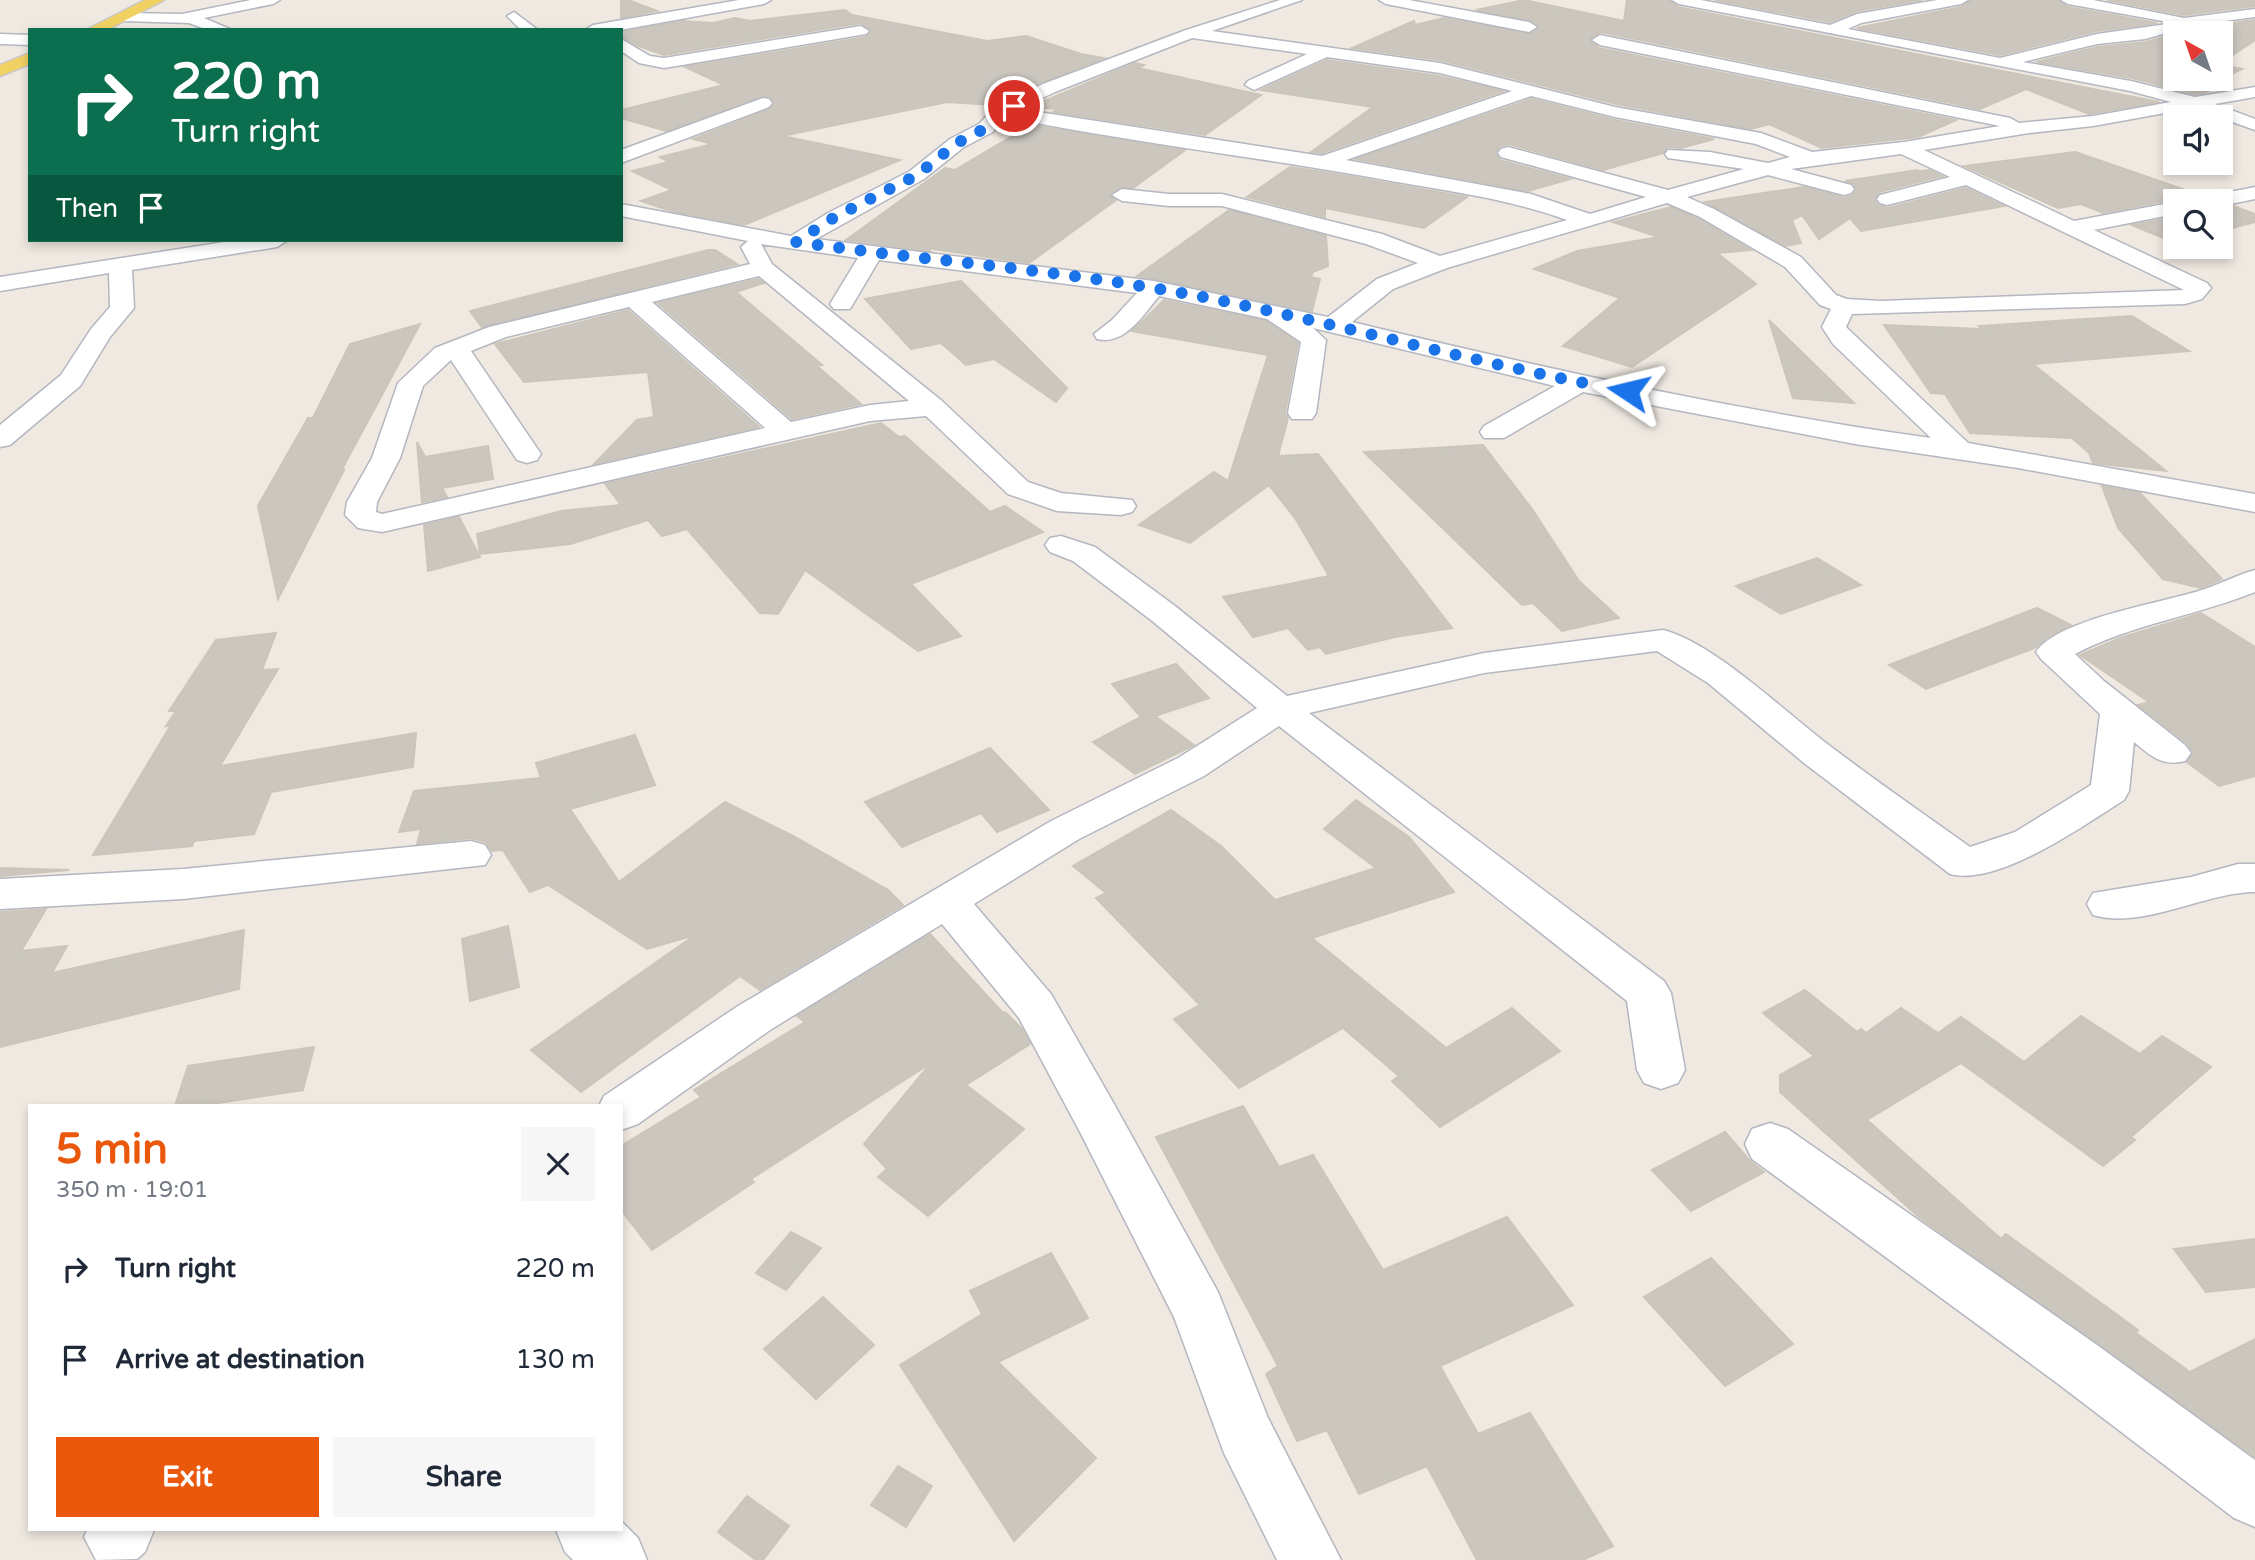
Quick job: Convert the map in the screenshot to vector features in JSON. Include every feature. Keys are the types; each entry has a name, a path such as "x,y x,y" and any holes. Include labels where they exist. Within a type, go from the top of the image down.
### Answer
{"main road":[{"path":"88,27 133,0"},
{"path":"88,27 123,16 157,0"},
{"path":"0,60 28,48"},
{"path":"0,71 28,59"}],"street":[{"path":"123,16 179,18 273,0"},
{"path":"604,28 764,0"},
{"path":"796,242 835,217 917,175 957,143 986,128 1001,111 1049,88 1191,33 1295,0"},
{"path":"1387,0 1529,27"},
{"path":"1679,0 1829,32 2131,86 2192,102 2255,125"},
{"path":"1829,32 1857,19 1961,0"},
{"path":"2068,0 2190,21 2255,13"},
{"path":"1235,3 1259,10"},
{"path":"514,16 528,28"},
{"path":"179,18 216,28"},
{"path":"1769,35 1790,24"},
{"path":"2000,63 2097,39 2163,30"},
{"path":"623,45 645,60 664,63 861,31"},
{"path":"1191,33 1440,68 1615,112 1761,139 1810,158"},
{"path":"0,39 28,40"},
{"path":"1600,40 2029,127"},
{"path":"1714,63 1737,51"},
{"path":"1254,85 1324,52"},
{"path":"1323,162 1532,90"},
{"path":"1333,325 1385,284 1439,263 1667,196 1810,158 1904,148 2029,127 2093,121 2255,92"},
{"path":"623,156 763,103"},
{"path":"1001,111 1079,126 1323,162 1531,200 1589,221"},
{"path":"1508,153 1667,196 1707,213 1755,243 1793,262 1828,300 1844,306 1880,309 2185,297 2194,294 2199,288 1904,148"},
{"path":"1675,154 1718,158 1768,169 1817,185 1844,189"},
{"path":"1887,199 1970,178"},
{"path":"2233,197 2255,193"},
{"path":"1122,195 1222,200 1374,239 1439,263"},
{"path":"623,210 796,242 1154,288 1333,325 1579,383 1855,436 1959,450 2150,482 2255,503"},
{"path":"2074,227 2163,210"},
{"path":"744,233 763,268 932,407 1018,488 1057,502 1121,506"},
{"path":"0,284 264,242"},
{"path":"842,304 872,252"},
{"path":"0,439 71,380 100,334 122,307 120,265"},
{"path":"763,268 498,332 455,347 430,363 411,383 386,458 362,502 360,514 369,522 382,523 870,414 932,407"},
{"path":"1106,334 1121,325 1154,288"},
{"path":"634,299 787,433"},
{"path":"1844,306 1834,327 1842,339 1959,450"},
{"path":"1275,314 1314,340 1302,412"},
{"path":"455,347 527,454"},
{"path":"1494,432 1579,383"},
{"path":"0,414 44,402"},
{"path":"2150,482 2249,526 2255,534"},
{"path":"1060,544 1084,554 1214,652 1280,709 1648,993 1661,1070"},
{"path":"2172,753 2119,711 2053,652 2095,630 2216,596 2255,580"},
{"path":"623,1109 754,1018 1065,830 1191,767 1280,709 1484,663 1663,640 1720,676 1817,755 1965,864 2029,842 2110,791 2119,711"},
{"path":"0,894 183,884 471,855"},
{"path":"2108,904 2191,892 2238,878 2255,878"},
{"path":"948,902 1035,1006 1097,1118 1199,1310 1245,1433 1310,1560"},
{"path":"1770,1144 2077,1364 2255,1497"},
{"path":"588,1531 615,1560"}],"building":[{"path":"621,0 628,0 657,11 621,18"},
{"path":"1524,0 1624,21 1627,0 1670,0 1678,7 2159,102 2089,114 2026,89 1980,109 1601,32 1590,39 1599,48 1956,120 1918,137 1822,148 1769,124 1751,129 1616,104 1440,60 1352,48 1414,21 1415,25 1444,18 1530,34 1539,28 1530,20 1476,10"},
{"path":"1715,0 1922,0 1857,11 1830,22"},
{"path":"1970,0 2059,0 2068,7 2157,23 2097,31 2000,55 1857,28 1961,7"},
{"path":"2107,0 2255,0 2255,6 2184,15"},
{"path":"845,10 852,15 987,41 1026,36 1081,54 1104,58 1042,82 994,105 947,102 782,136 900,160 744,225 671,211 641,201 672,190 632,171 669,162 660,157 713,144 693,139 770,109 775,103 769,96 762,96 666,131 623,119 623,110 724,85 685,67 866,37 872,31 861,23 664,55 623,38 623,32 683,21 713,23 735,18 750,21"},
{"path":"2255,20 2255,40 2233,55 2233,23"},
{"path":"2163,37 2163,86 2036,62 2097,47 2146,42"},
{"path":"1327,60 1439,76 1503,91 1322,153 1311,152 1373,107 1261,90"},
{"path":"1135,63 1144,65 1138,68 1261,95 1205,135 1053,112 1058,109 1030,107"},
{"path":"2183,91 2208,91 2203,93"},
{"path":"1531,99 1615,120 1714,139 1681,148 1668,147 1663,153 1603,170 1509,144 1500,146 1495,153 1500,160 1570,179 1528,191 1356,159"},
{"path":"1031,125 1185,150 1133,188 1121,187 1111,193 1110,196 1116,200 1029,263 927,248 930,251 846,240 945,168 955,170"},
{"path":"2075,152 2183,189 2163,189 2163,201 2103,213 2081,204 2058,208 1964,166"},
{"path":"1290,167 1467,197 1424,228 1325,208 1325,217 1247,197"},
{"path":"1918,170 1915,172 1929,170 1942,176 1879,192 1874,199 1878,205 1888,208 1966,188 2004,206 1861,231 1850,218 1819,239 1802,215 1792,220 1801,243 1786,246 1705,202 1804,187 1845,198 1853,195 1857,189 1853,183 1845,181"},
{"path":"2233,206 2255,214 2255,222 2233,228"},
{"path":"1671,207 1699,219 1751,250 1717,253 1756,284 1632,367 1563,346 1620,298 1534,269 1577,251 1659,237 1613,222"},
{"path":"1229,210 1326,236 1328,266 1313,272 1311,277 1320,279 1312,311 1137,276"},
{"path":"2163,219 2163,238 2132,225"},
{"path":"715,250 737,264 482,327 470,311"},
{"path":"758,279 764,283 736,292 822,365 817,366 861,404 792,419 658,303"},
{"path":"961,281 1067,388 1056,402 994,359 966,365 941,343 911,349 865,299"},
{"path":"1164,300 1266,321 1298,343 1285,413 1288,418 1278,456 1318,454 1452,628 1395,637 1326,654 1320,647 1308,650 1288,628 1253,637 1223,597 1329,576 1295,518 1269,485 1190,543 1139,525 1214,472 1228,481 1268,355 1132,331"},
{"path":"628,310 759,427 594,464 637,420 654,417 648,372 524,382 495,344"},
{"path":"2132,316 2189,351 2033,364 2166,471 2093,463 2089,453 2072,438 1970,433 1945,394 1931,393 1884,325 1982,329 1979,326"},
{"path":"1769,320 1854,403 1793,398"},
{"path":"420,324 341,471 344,470 278,599 258,506 308,418 313,418 350,344"},
{"path":"881,423 899,437 905,436 990,512 1005,506 1043,532 911,584 961,636 918,651 805,570 778,614 760,613 687,529 662,536 648,520 570,544 480,554 477,534 561,511 621,505 605,484"},
{"path":"417,442 425,457 488,446 493,479 442,488 447,497 422,502"},
{"path":"1483,445 1532,509 1579,581 1619,618 1562,631 1533,603 1522,605 1364,452"},
{"path":"2102,486 2140,493 2222,579 2201,588 2163,579 2118,528"},
{"path":"459,517 480,557 428,571 424,525"},
{"path":"1817,558 1861,585 1781,614 1736,586"},
{"path":"2037,608 2071,625 2047,638 2037,647 1926,689 1889,665"},
{"path":"2201,613 2255,647 2255,776 2219,786 2187,762 2194,753 2187,743 2138,705 2149,702 2080,655 2120,638"},
{"path":"276,633 262,670 278,669 220,766 416,733 413,767 271,792 254,834 194,841 192,846 93,855 171,725 166,726 176,711 169,711 216,640"},
{"path":"1176,664 1209,698 1155,716 1194,745 1135,774 1093,742 1141,717 1112,684"},
{"path":"635,735 655,785 570,809 619,882 725,802 793,836 888,890 903,905 760,990 740,976 581,1092 531,1050 695,935 647,949 548,885 530,892 503,850 492,851 486,842 471,838 417,844 421,829 399,832 414,791 541,778 536,763"},
{"path":"990,748 1049,810 997,832 981,813 902,847 865,802"},
{"path":"1356,800 1409,837 1454,892 1312,938 1446,1048 1512,1008 1560,1051 1440,1127 1392,1081 1399,1076 1343,1028 1239,1088 1174,1019 1200,1005 1096,898 1106,893 1073,866 1171,810 1221,846 1275,900 1376,868 1324,829"},
{"path":"0,868 69,870 0,876"},
{"path":"46,909 21,951 67,946 52,973 244,930 239,989 0,1047 0,912"},
{"path":"508,926 519,987 470,1001 462,939"},
{"path":"930,934 1003,1013 1022,1029 1030,1044 966,1085 1024,1129 928,1216 878,1177 887,1169 864,1144 931,1063 751,1179 754,1182 652,1250 623,1213 623,1145 701,1097 694,1090 805,1022 797,1016"},
{"path":"1805,990 1857,1032 1861,1029 1866,1033 1901,1008 1938,1033 1961,1017 2024,1062 2081,1016 2140,1054 2162,1036 2211,1067 2131,1137 2135,1140 2103,1166 1961,1063 1867,1120 2001,1239 2006,1234 2138,1330 2136,1333 2190,1372 2255,1339 2255,1457 1919,1217 1780,1092 1780,1075 1814,1056 1763,1013"},
{"path":"314,1047 303,1090 211,1104 176,1104 188,1066"},
{"path":"1243,1106 1279,1167 1313,1155 1383,1270 1507,1217 1573,1305 1440,1366 1478,1434 1530,1413 1613,1546 1583,1560 1477,1560 1427,1466 1359,1494 1327,1430 1297,1441 1266,1374 1278,1366 1156,1137"},
{"path":"1725,1132 1750,1161 1764,1172 1691,1211 1652,1170"},
{"path":"791,1232 821,1248 786,1290 756,1273"},
{"path":"2255,1239 2255,1287 2206,1292 2174,1249"},
{"path":"1051,1253 1088,1318 998,1362 1096,1458 1014,1541 900,1365 982,1314 970,1291"},
{"path":"1711,1258 1793,1344 1725,1386 1644,1297"},
{"path":"823,1297 874,1345 816,1399 764,1349"},
{"path":"898,1466 932,1486 906,1527 871,1505"},
{"path":"747,1496 789,1526 763,1560 756,1560 718,1532"}],"route":[{"path":"1014,106 1001,111 986,128 957,143 917,175 835,217 796,242 1154,288 1333,325 1558,379 1628,391"}]}
